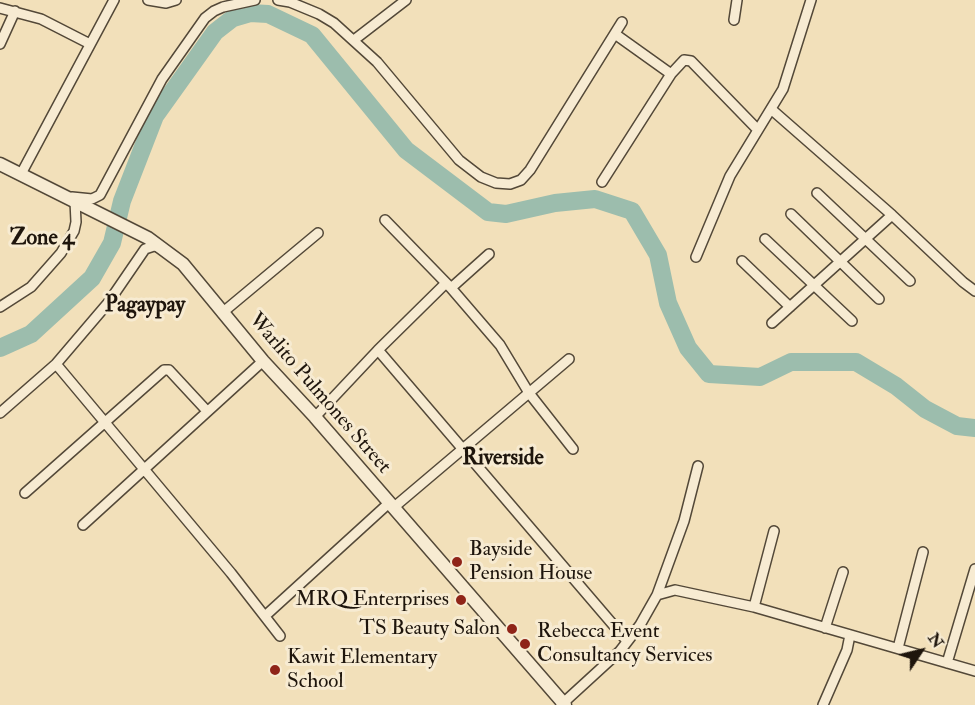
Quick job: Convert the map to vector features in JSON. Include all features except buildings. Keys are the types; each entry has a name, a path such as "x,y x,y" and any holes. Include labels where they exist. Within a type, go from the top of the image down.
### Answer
{"street":[{"path":"21,174 114,0"},
{"path":"148,0 166,3 176,0"},
{"path":"0,307 31,287 61,253 74,231 76,222 69,199 92,199 99,195 162,79 195,30 214,11 255,0"},
{"path":"278,0 307,5 334,23 377,62 459,160 481,177 496,183 510,184 521,180 530,170 622,22"},
{"path":"354,40 406,0"},
{"path":"734,20 737,0"},
{"path":"696,257 730,176 783,89 812,0"},
{"path":"0,8 41,19 90,44"},
{"path":"0,44 15,11"},
{"path":"615,34 671,74"},
{"path":"602,182 671,74 684,60 691,61 758,130"},
{"path":"771,109 975,291"},
{"name":"Warlito Pulmones Street","path":"0,164 148,237 183,264 263,361 315,417 563,704"},
{"path":"817,193 910,281"},
{"path":"791,214 879,299"},
{"path":"772,323 892,215"},
{"path":"385,220 449,285 500,345 529,393 573,449"},
{"path":"222,313 318,233"},
{"path":"765,239 852,321"},
{"path":"0,413 56,364 108,303 145,249 154,246 164,248"},
{"path":"315,417 378,350 449,285 489,254"},
{"path":"742,261 790,307"},
{"path":"378,350 627,641"},
{"path":"265,616 391,505 569,359"},
{"path":"83,525 263,361"},
{"path":"56,364 280,636"},
{"path":"25,493 162,371 167,369 207,411"},
{"path":"563,704 620,651 640,625 657,595 684,521 698,466"},
{"path":"754,607 774,531"},
{"path":"897,648 924,552"},
{"path":"947,663 975,569"},
{"path":"825,628 843,572"},
{"path":"657,595 675,590 754,607 975,671"},
{"path":"823,705 847,650 850,635"}],"waterway":[{"path":"0,348 31,334 92,278 112,243 122,201 155,116 215,32 233,18 250,13 268,14 312,35 406,150 488,212 506,214 555,203 595,199 632,211 658,255 668,303 688,348 709,374 760,377 791,362 856,362 896,386 925,409 957,426 975,428"}],"place":[{"name":"Bayside Pension House","path":"457,562"},
{"name":"MRQ Enterprises","path":"461,600"},
{"name":"TS Beauty Salon","path":"512,629"},
{"name":"Rebecca Event Consultancy Services","path":"525,644"},
{"name":"Kawit Elementary School","path":"275,670"}],"district":[{"name":"Zone 4","path":"42,239"},
{"name":"Pagaypay","path":"145,306"},
{"name":"Riverside","path":"503,459"}]}
